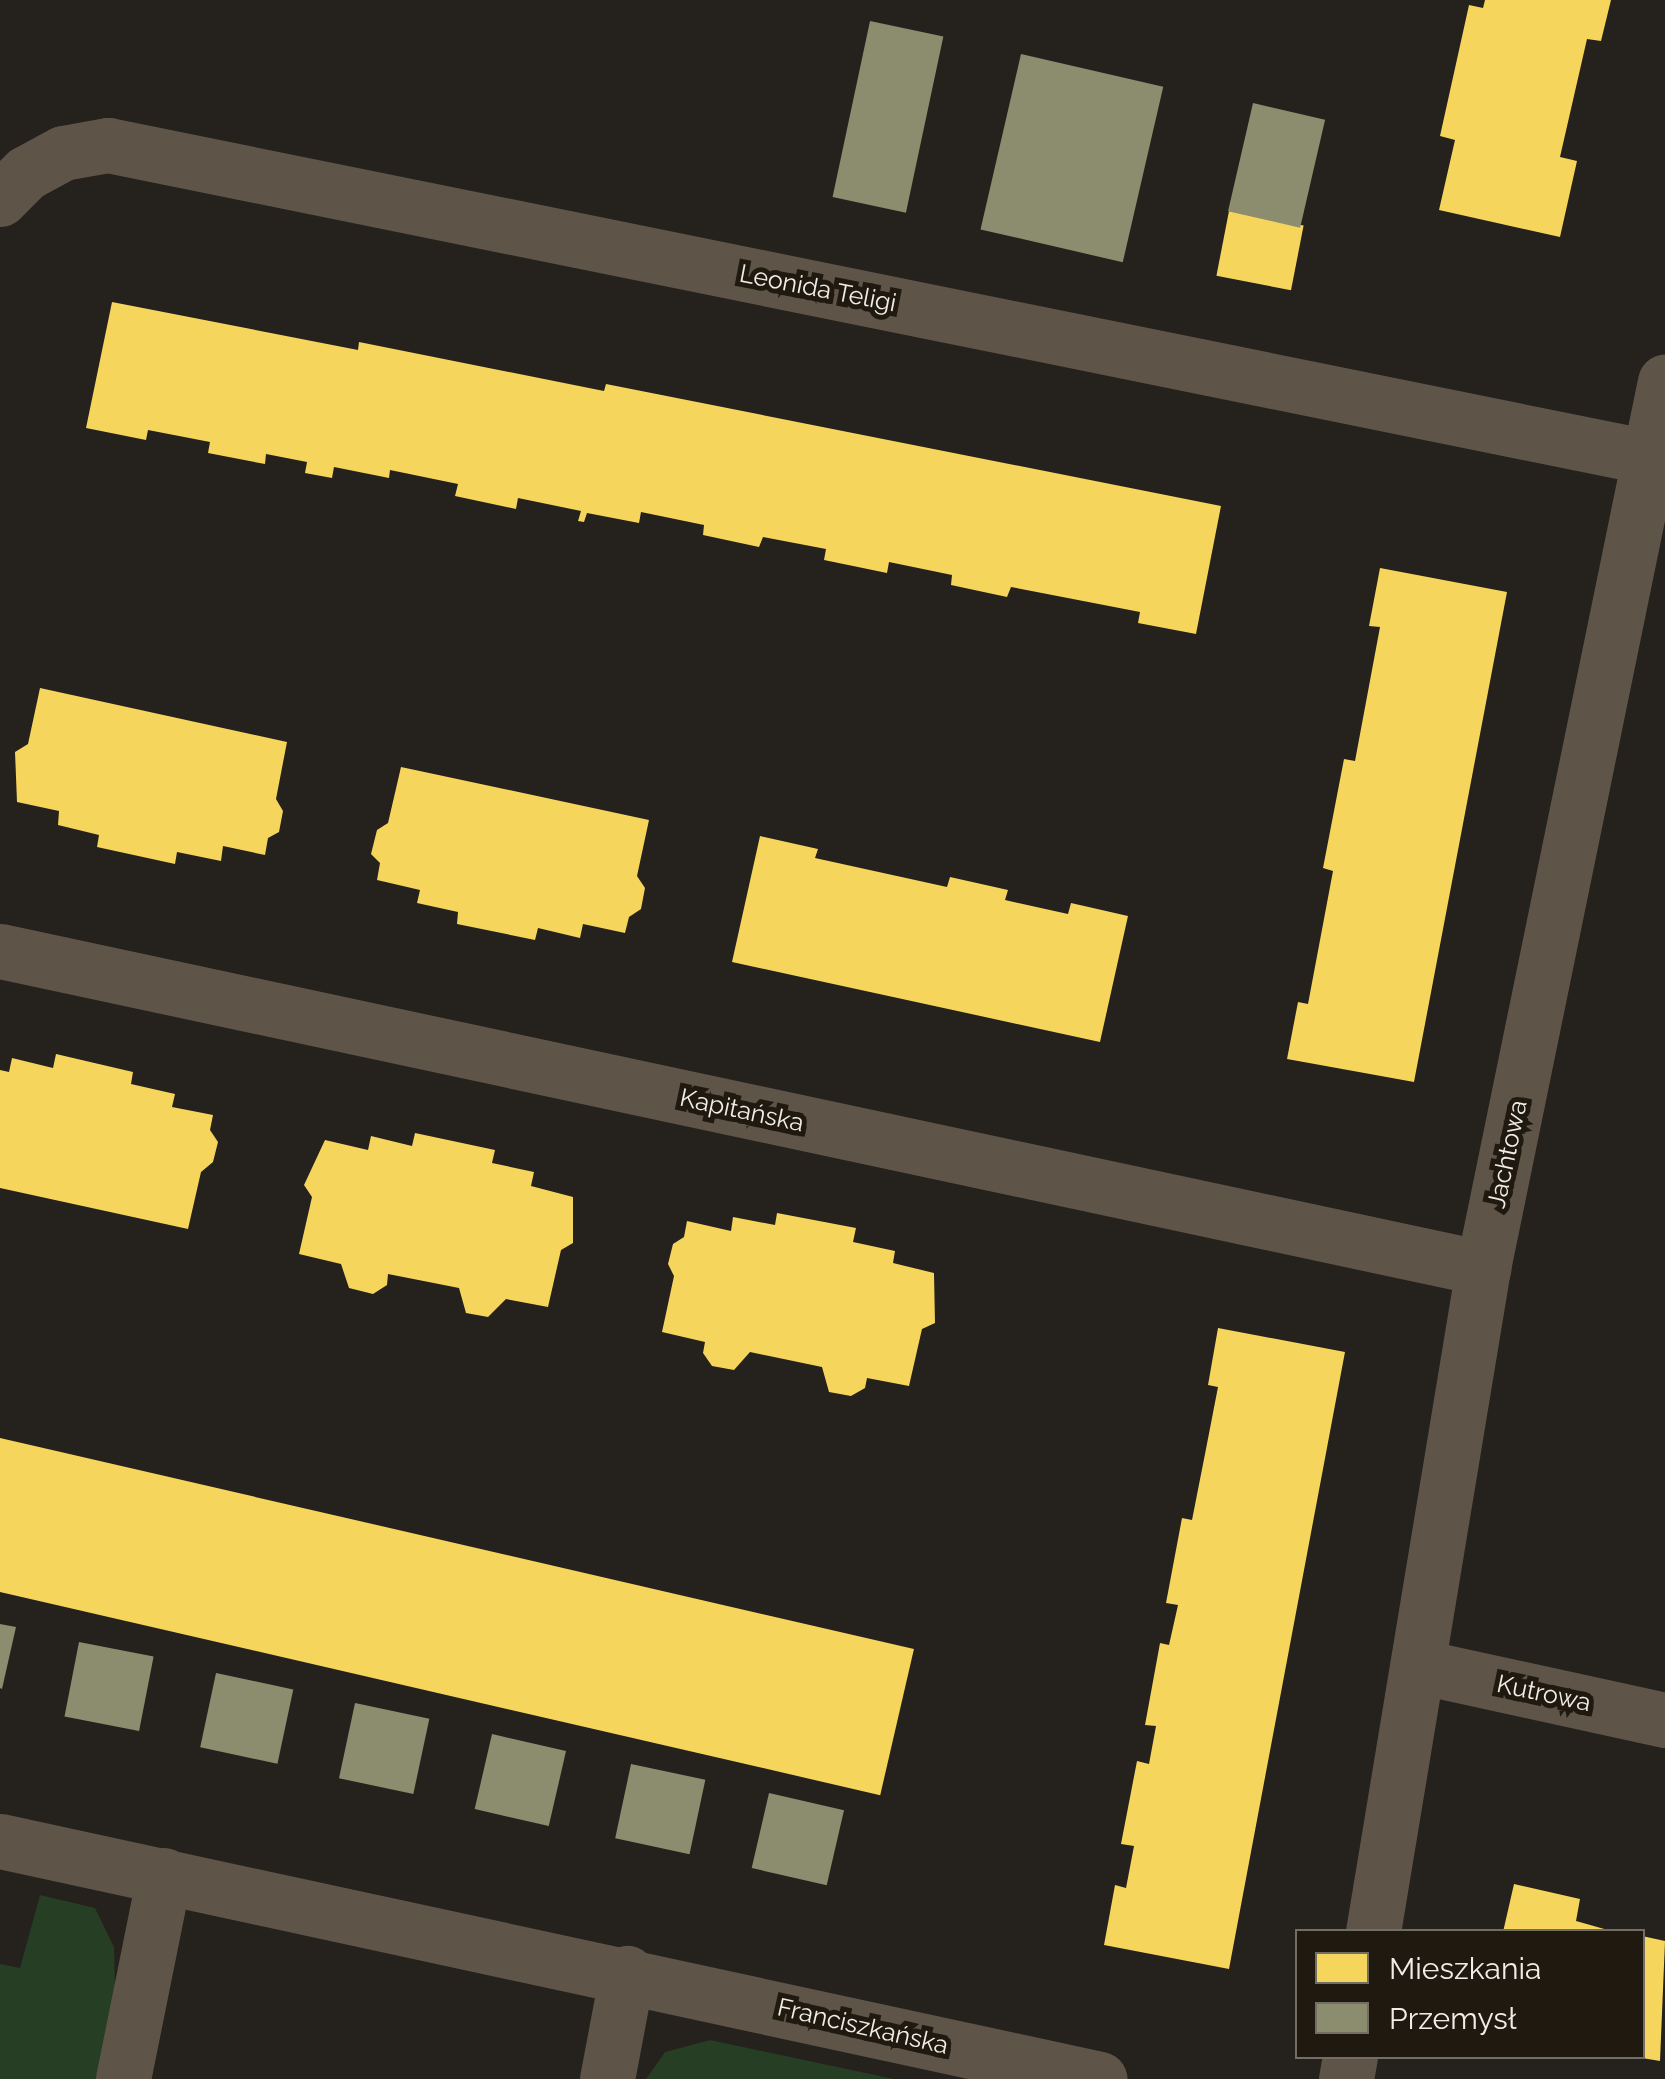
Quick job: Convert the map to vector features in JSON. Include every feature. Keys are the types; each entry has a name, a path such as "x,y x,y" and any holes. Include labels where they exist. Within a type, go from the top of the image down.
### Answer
{"street":[{"name":"Leonida Teligi","path":"0,199 26,172 63,153 108,145 1649,456"},
{"name":"Jachtowa","path":"1374,1929 1422,1667 1483,1268 1665,381"},
{"name":"Kapitańska","path":"0,952 1483,1268"},
{"name":"Kutrowa","path":"1422,1667 1665,1720"},
{"name":"Franciszkańska","path":"0,1841 1100,2079"},
{"path":"123,2079 164,1875"},
{"path":"607,2079 627,1974"}],"green space":[{"path":"40,1895 95,1908 114,1947 115,1988 96,2079 0,2079 0,1964 20,1968"},
{"path":"710,2040 894,2079 646,2079 665,2052"}],"building: Mieszkania":[{"path":"1485,0 1611,0 1601,41 1587,39 1560,157 1577,161 1560,237 1439,210 1455,140 1440,136 1469,5 1483,8"},
{"path":"1229,211 1304,226 1291,290 1216,276"},
{"path":"112,302 358,350 359,342 604,391 606,384 1221,506 1196,634 1138,623 1140,612 1011,587 1007,597 951,585 952,575 889,562 887,573 824,560 826,549 763,537 759,547 703,535 704,525 641,512 639,523 587,513 584,522 578,521 581,511 518,498 516,509 455,496 458,484 390,470 389,478 334,467 332,478 305,473 307,462 266,454 265,464 208,453 210,442 148,430 146,440 86,428"},
{"path":"1380,568 1507,592 1414,1082 1287,1059 1298,1002 1308,1004 1333,871 1323,868 1344,759 1355,761 1380,627 1369,626"},
{"path":"40,688 287,742 276,799 283,811 279,832 268,838 265,855 223,846 221,861 177,852 175,864 97,847 99,835 58,825 59,811 17,802 15,752 28,744"},
{"path":"401,767 649,820 637,876 645,888 641,909 629,917 625,933 583,924 580,938 538,928 535,940 457,924 458,912 417,903 420,890 377,880 380,863 371,854 377,830 388,823"},
{"path":"760,836 818,849 815,858 947,887 950,877 1008,890 1005,900 1068,914 1071,903 1128,916 1100,1042 732,962"},
{"path":"56,1054 133,1072 131,1084 175,1094 172,1107 213,1115 210,1130 218,1142 213,1162 201,1172 188,1229 0,1188 0,1070 9,1072 12,1058 53,1068"},
{"path":"415,1133 495,1150 492,1163 534,1172 531,1186 573,1197 573,1243 561,1250 548,1307 506,1299 488,1317 466,1313 459,1288 388,1274 387,1285 373,1294 349,1288 341,1264 299,1254 312,1197 304,1185 325,1140 368,1150 371,1136 412,1146"},
{"path":"777,1213 856,1228 853,1242 895,1251 893,1263 934,1273 935,1323 922,1329 909,1386 867,1378 865,1388 851,1396 829,1392 822,1367 750,1352 734,1370 712,1366 703,1353 705,1342 662,1332 674,1276 668,1264 673,1244 684,1237 687,1221 731,1231 733,1217 775,1225"},
{"path":"1218,1328 1345,1352 1229,1969 1104,1945 1115,1885 1126,1888 1134,1846 1121,1844 1137,1761 1149,1764 1156,1726 1145,1725 1160,1643 1169,1645 1178,1605 1166,1603 1182,1518 1192,1520 1218,1387 1208,1385"},
{"path":"0,1438 914,1649 880,1795 0,1592"},
{"path":"1514,1884 1580,1899 1576,1921 1604,1929 1504,1929"},
{"path":"1645,1937 1665,1941 1660,2061 1645,2058"}],"building: Przemysł":[{"path":"870,21 943,37 906,213 833,197"},
{"path":"1021,54 1163,87 1123,262 981,229"},
{"path":"1253,103 1325,120 1300,228 1228,211"},
{"path":"0,1624 16,1627 2,1689 0,1688"},
{"path":"79,1642 154,1657 139,1731 64,1717"},
{"path":"216,1673 293,1689 277,1764 200,1747"},
{"path":"355,1703 429,1719 413,1794 339,1778"},
{"path":"492,1734 566,1751 549,1826 475,1809"},
{"path":"631,1764 705,1780 690,1854 615,1838"},
{"path":"769,1793 844,1810 827,1885 752,1868"}]}
